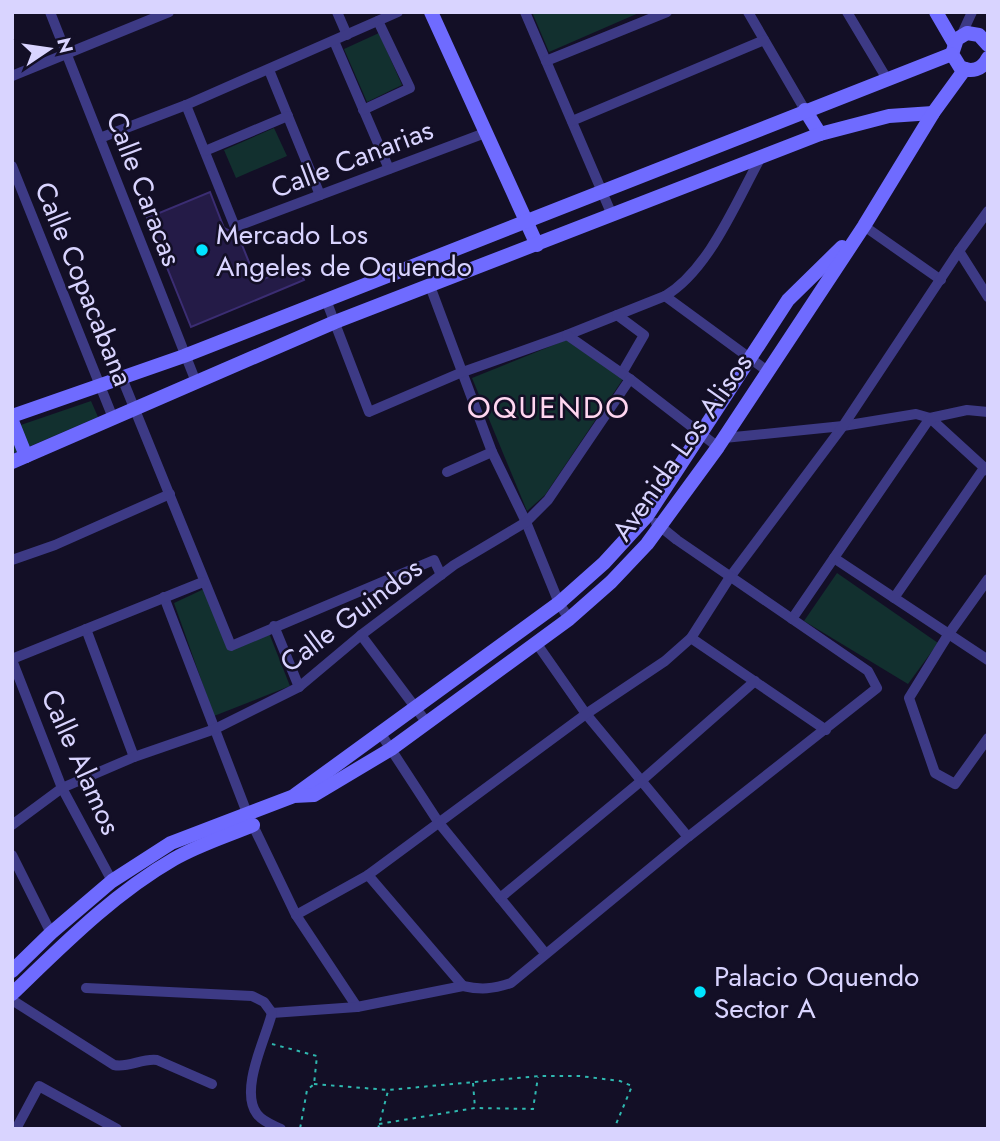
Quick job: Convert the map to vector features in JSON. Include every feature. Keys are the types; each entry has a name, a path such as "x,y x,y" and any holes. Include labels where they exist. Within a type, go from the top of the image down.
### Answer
{"street":[{"name":"Calle Caracas","path":"50,12 196,382"},
{"path":"12,76 169,12"},
{"path":"337,12 347,35"},
{"path":"100,138 186,106 398,12"},
{"path":"526,12 612,215"},
{"path":"546,61 667,12"},
{"path":"748,12 820,134"},
{"path":"847,12 887,79"},
{"path":"936,12 956,44"},
{"path":"972,12 956,44 956,63 965,69 977,69 988,58"},
{"path":"434,13 537,245"},
{"path":"363,110 410,88 378,21"},
{"path":"26,456 12,419 184,356 887,79 956,44 967,33 979,35 988,45"},
{"path":"572,121 764,40"},
{"path":"334,41 389,169"},
{"name":"Avenida Los Alisos","path":"294,796 314,795 391,749 537,644 611,582 660,527 721,442 766,370 864,226 933,113 965,69"},
{"path":"269,70 320,195"},
{"path":"186,106 205,151 288,116"},
{"path":"12,462 335,323 820,134 889,116 933,113"},
{"name":"Calle Canarias","path":"205,151 235,227 485,133"},
{"path":"326,300 369,412 460,373 665,296 683,283 712,246 761,158"},
{"name":"Calle Copacabana","path":"12,166 113,418"},
{"path":"296,915 368,875 586,714 666,661 691,638 730,577 843,426 988,211"},
{"path":"864,226 941,280"},
{"name":"Avenida Los Alisos","path":"12,994 60,948 131,888 175,859 294,796 559,603 604,563 647,516 788,300 864,226"},
{"path":"959,251 988,298"},
{"path":"430,286 460,373 492,453 526,522 559,603 569,619"},
{"path":"665,296 766,370"},
{"name":"Calle Guindos","path":"12,825 62,788 134,757 215,729 299,687 360,635 441,575 526,522 548,500 626,376 644,335 617,315"},
{"path":"567,335 701,434 721,442 916,414 930,418 986,470 894,598"},
{"path":"122,378 231,646 434,560 441,575"},
{"path":"792,619 930,418 967,410 980,409 988,412"},
{"path":"447,472 492,453"},
{"path":"12,561 170,494"},
{"path":"272,1013 357,1007 463,986 494,989 511,983 688,837 877,688 868,671 730,577 647,516"},
{"path":"834,558 988,660"},
{"path":"988,579 948,635 909,698 935,774 955,784 988,738"},
{"path":"12,659 203,582"},
{"path":"164,597 250,819 296,915 357,1007"},
{"path":"274,626 299,687"},
{"path":"86,629 134,757"},
{"path":"360,635 427,723"},
{"path":"691,638 826,730"},
{"path":"537,644 586,714 688,837"},
{"name":"Calle Alamos","path":"12,659 62,788 113,881"},
{"path":"500,898 640,782 755,681"},
{"path":"381,734 439,823 545,953"},
{"name":"Avenida Los Alisos","path":"12,971 51,933 113,881 171,843 250,819"},
{"path":"12,855 51,933"},
{"path":"368,875 463,986"},
{"path":"86,988 252,996 264,1002 272,1013"},
{"path":"12,1000 114,1065 122,1067 149,1059 157,1060 212,1084"},
{"path":"272,1013 256,1059 253,1104 265,1126 281,1129"},
{"path":"16,1129 39,1086 117,1129"}],"path":[{"path":"261,1041 317,1056 314,1084 307,1090 300,1129"},
{"path":"314,1084 388,1090 539,1076 580,1076 620,1081 632,1086 614,1129"},
{"path":"379,1124 475,1108 533,1109 539,1076"},
{"path":"472,1082 475,1108"},
{"path":"377,1129 388,1090"}],"green space":[{"path":"532,12 641,12 549,52"},
{"path":"379,33 402,85 367,102 344,49"},
{"path":"274,128 287,156 236,178 224,150"},
{"path":"566,340 623,379 545,495 527,511 472,378"},
{"path":"91,401 98,417 12,454 12,428"},
{"path":"837,573 938,643 908,684 804,621"},
{"path":"204,589 229,650 269,633 290,686 214,716 174,603"}],"building":[{"name":"Mercado Los Angeles de Oquendo","path":"210,192 224,228 238,235 257,282 297,265 304,280 191,327 147,218"}],"place":[{"name":"Mercado Los Angeles de Oquendo","path":"202,250"},
{"name":"Palacio Oquendo Sector A","path":"700,992"}],"district":[{"name":"OQUENDO","path":"549,407"}]}
